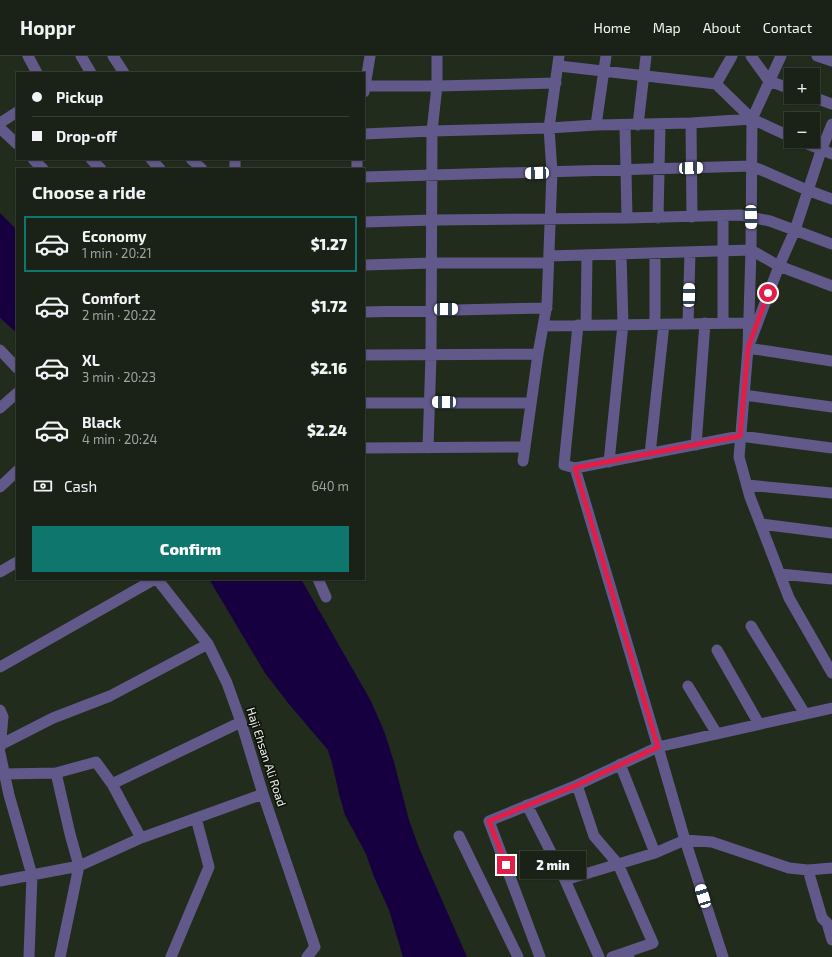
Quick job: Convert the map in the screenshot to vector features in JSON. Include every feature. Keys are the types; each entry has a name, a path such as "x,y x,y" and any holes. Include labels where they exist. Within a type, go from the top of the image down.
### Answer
{"street":[{"path":"28,56 36,72"},
{"path":"81,56 89,72"},
{"path":"113,56 123,72"},
{"path":"365,84 370,56"},
{"path":"428,448 432,309 432,131 437,86 437,56"},
{"path":"596,125 606,56"},
{"path":"638,125 646,56"},
{"path":"716,84 732,56"},
{"path":"751,56 769,81 784,86"},
{"path":"781,56 752,119 751,250 748,348 739,457 746,485 789,598 832,673"},
{"path":"817,56 832,61"},
{"path":"523,461 546,308 552,172 549,128 559,61 604,70 716,84 752,119 784,134"},
{"path":"365,89 556,83"},
{"path":"820,100 832,104"},
{"path":"0,123 16,113"},
{"path":"365,134 691,123 752,119"},
{"path":"691,123 692,217"},
{"path":"658,218 660,124"},
{"path":"748,348 779,266 795,230 820,151 832,124"},
{"path":"625,125 628,218"},
{"path":"0,128 16,143"},
{"path":"814,148 832,154"},
{"path":"34,160 42,168"},
{"path":"92,160 100,168"},
{"path":"152,160 159,168"},
{"path":"192,160 201,168"},
{"path":"365,177 752,166 807,190 832,199"},
{"path":"365,222 658,218 740,215 770,220 832,244"},
{"path":"723,216 723,323"},
{"path":"365,265 548,259 587,255 751,250 779,266 832,286"},
{"path":"688,324 690,252"},
{"path":"650,454 660,324 655,253"},
{"path":"609,462 623,324 621,254"},
{"path":"587,255 582,325 564,465 575,468 740,436 832,448"},
{"path":"365,312 432,309 546,308"},
{"path":"696,445 705,323"},
{"path":"543,326 748,323"},
{"path":"748,348 832,361"},
{"path":"0,350 16,367"},
{"path":"365,355 538,354"},
{"path":"0,408 16,394"},
{"path":"744,395 832,407"},
{"path":"365,402 531,403"},
{"path":"365,448 525,447"},
{"path":"575,468 685,840 723,957"},
{"path":"0,487 16,472"},
{"path":"746,485 832,492"},
{"path":"761,524 832,533"},
{"path":"0,572 16,563"},
{"path":"780,574 832,579"},
{"path":"0,667 154,580"},
{"name":"Haji Ehsan Ali Road","path":"157,580 208,644 228,683 314,947 320,957"},
{"path":"318,580 326,596"},
{"path":"751,626 805,714"},
{"path":"0,744 53,718 110,696 208,644"},
{"path":"716,650 759,724"},
{"path":"688,686 717,734"},
{"path":"540,957 489,821 577,785 658,747 832,708"},
{"path":"0,710 3,717 0,748"},
{"path":"112,784 241,722"},
{"path":"0,753 9,795 32,875 29,957"},
{"path":"4,774 56,773 96,762 112,784 141,838"},
{"path":"620,764 655,853"},
{"path":"56,773 79,866 60,957"},
{"path":"577,785 594,836 618,864 653,943 628,954 612,957"},
{"path":"0,881 79,866 141,838 263,794"},
{"path":"527,805 565,880 599,957"},
{"path":"171,957 209,867 196,818"},
{"path":"459,836 518,957"},
{"path":"565,880 655,853 685,840 712,842 789,868 808,870 832,868"},
{"path":"808,870 822,918 827,923 832,940"},
{"path":"307,957 314,947"}],"shaded area":[{"path":"0,213 16,229 16,332 0,318"},
{"path":"210,580 302,580 371,701 384,731 394,762 409,820 419,848 467,957 403,957 389,910 374,877 366,854 345,815 328,750 265,673"}],"route":[{"path":"506,865 489,821 577,785 658,747 575,468 740,436 748,348 768,293"}]}
